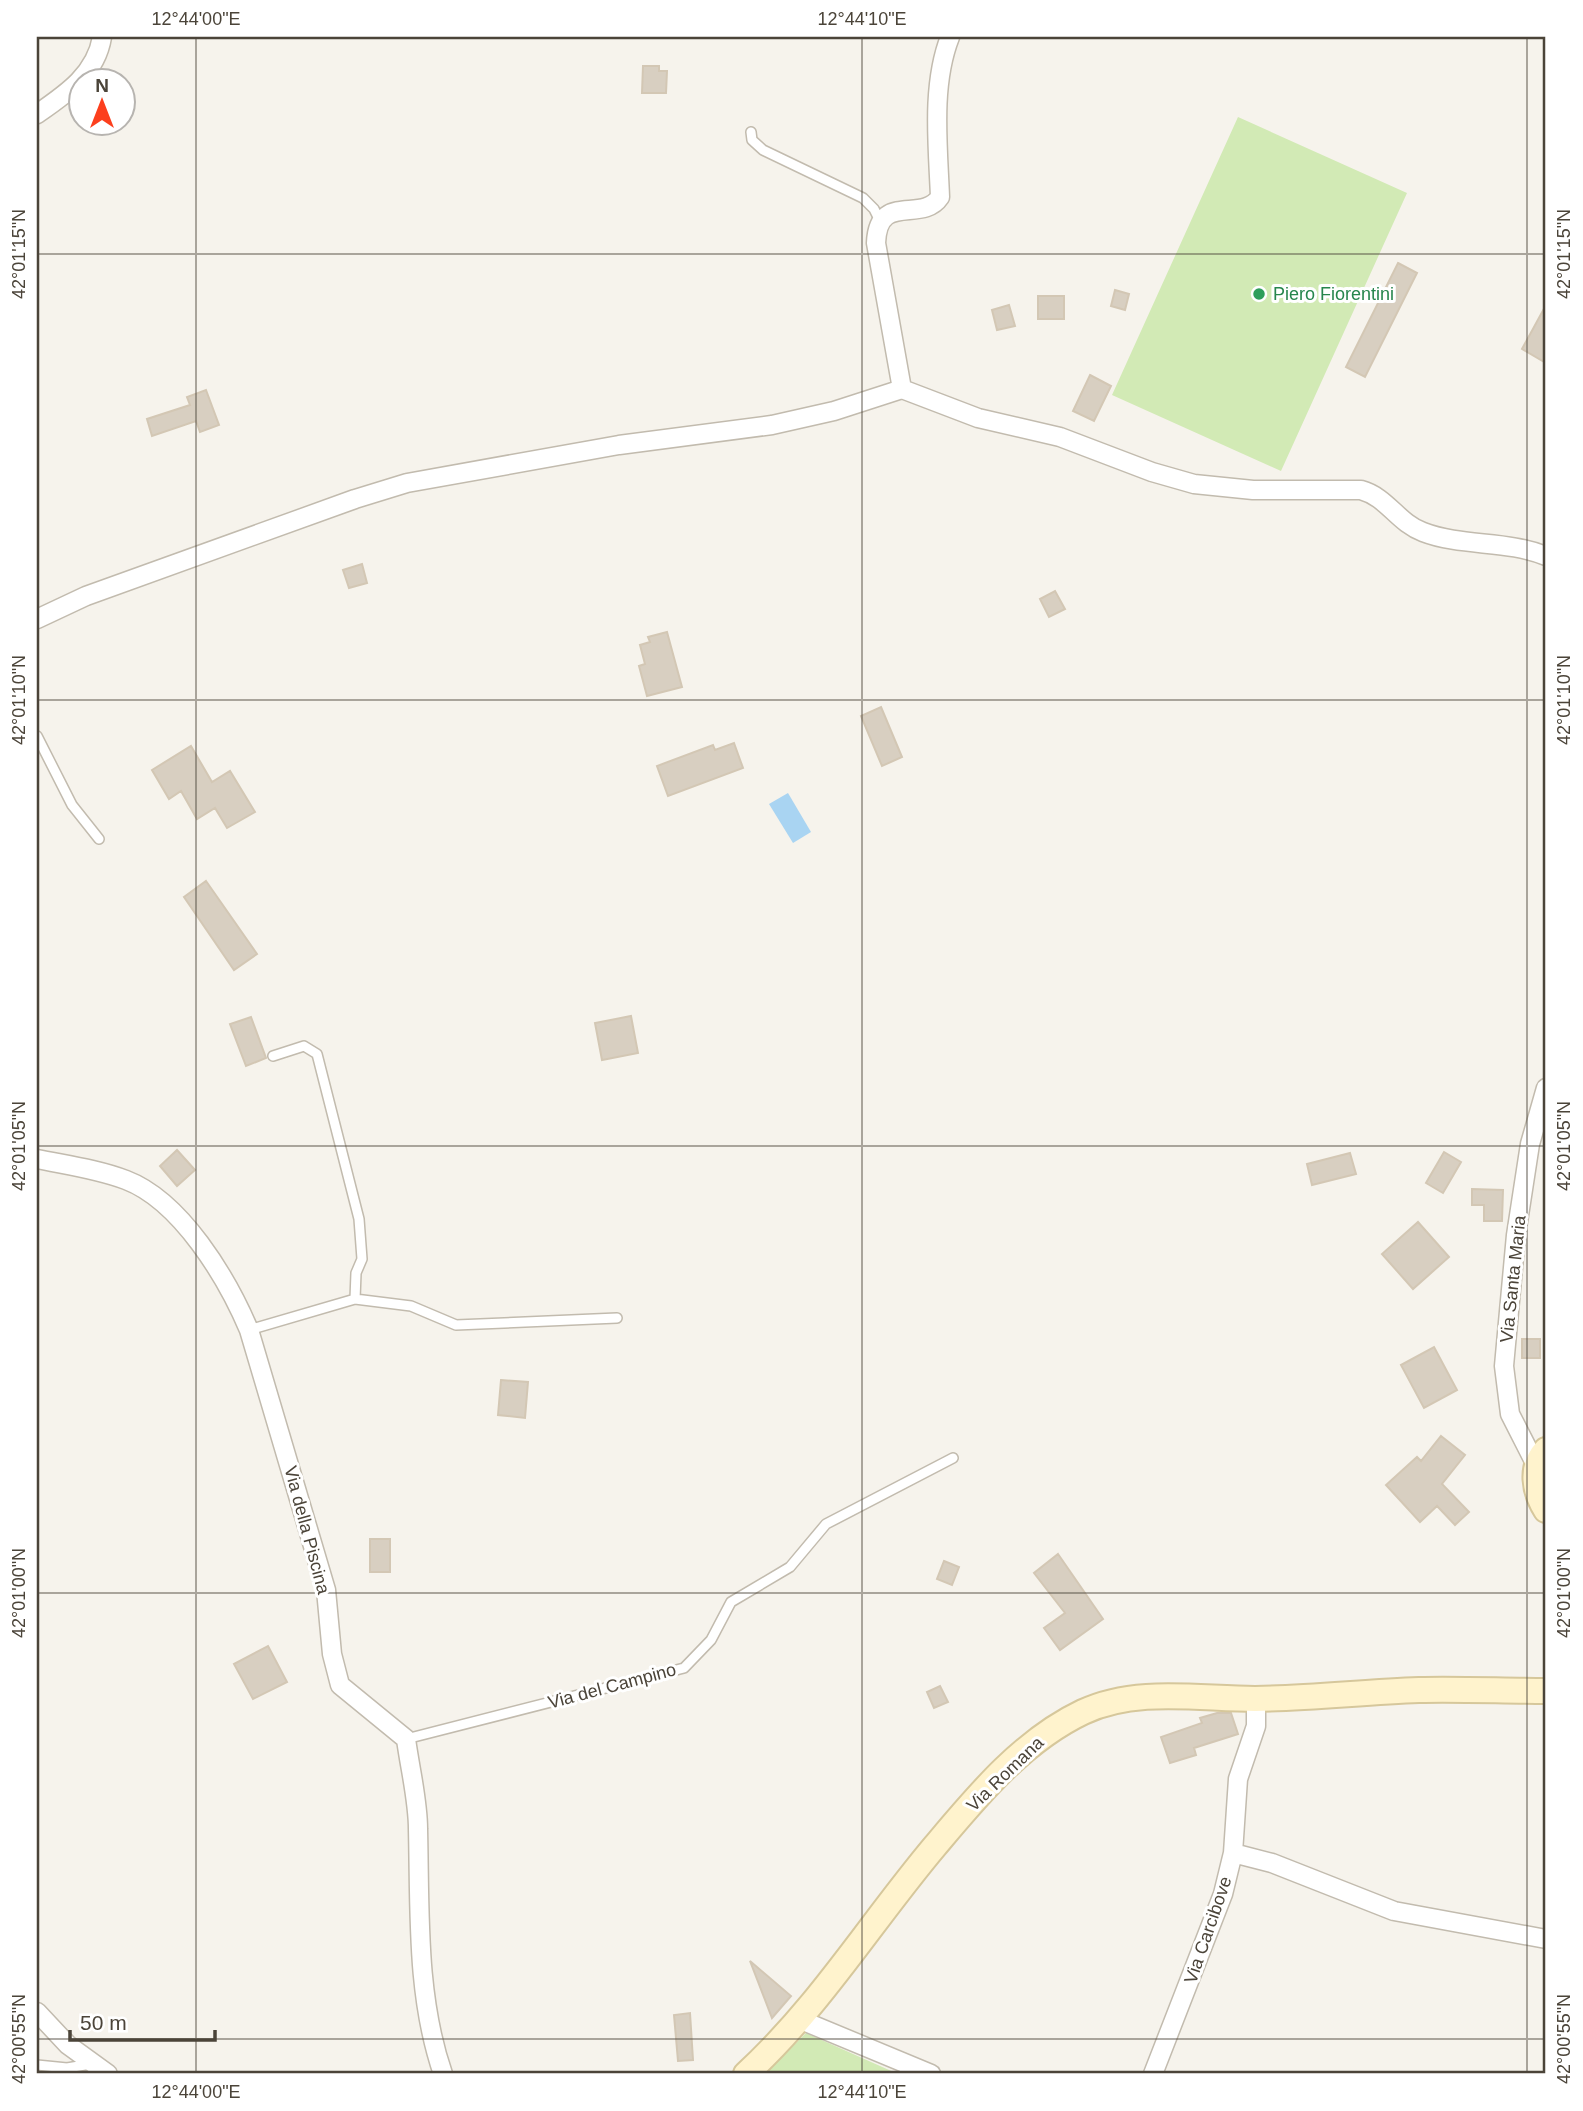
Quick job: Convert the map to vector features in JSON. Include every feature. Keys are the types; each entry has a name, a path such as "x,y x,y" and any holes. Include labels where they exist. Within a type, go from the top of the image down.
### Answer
{"street":[{"path":"37,114 70,90 90,69 99,52 102,37"},
{"path":"902,389 876,243 880,221 887,215 928,206 940,197 937,125 943,56 950,37"},
{"path":"37,619 94,593 395,486 550,456 772,425 834,411 902,389 978,418 1070,440 1175,479 1208,487 1253,491 1361,490 1377,495 1406,523 1423,532 1507,545 1546,556"},
{"name":"Via Santa Maria","path":"1541,1457 1510,1414 1504,1366 1518,1222 1530,1144 1546,1088"},
{"name":"Via della Piscina","path":"37,1160 128,1181 158,1201 188,1230 233,1291 249,1330 326,1590 332,1654 340,1685 406,1739"},
{"path":"1541,1457 1537,1493 1546,1510"},
{"name":"Via Romana","path":"746,2074 801,2020 936,1845 987,1787 1047,1733 1095,1707 1128,1699 1256,1699 1419,1690 1546,1691"},
{"name":"Via Carcibove","path":"1153,2074 1223,1894 1233,1853 1238,1779 1256,1726 1256,1699"},
{"path":"406,1739 418,1827 418,1929 434,2043 443,2074"},
{"path":"1233,1853 1272,1863 1394,1911 1546,1939"},
{"path":"37,2012 92,2064 108,2074"},
{"path":"801,2020 932,2074"}],"lane":[{"path":"751,132 752,140 762,150 863,198 874,209 880,221"},
{"path":"37,736 72,805 99,839"},
{"path":"273,1056 304,1046 317,1054 359,1219 362,1259 356,1273 355,1299"},
{"path":"249,1330 355,1299 411,1306 456,1325 617,1318"},
{"name":"Via del Campino","path":"406,1739 684,1668 711,1640 731,1602 790,1567 826,1524 953,1458"},
{"path":"37,2065 67,2068 92,2064"}],"green space":[{"name":"Piero Fiorentini","path":"1238,117 1407,193 1281,471 1112,395"},
{"path":"806,2033 898,2074 765,2074"}],"water":[{"path":"788,793 811,832 793,843 769,804"}],"building":[{"path":"643,66 659,66 659,71 667,71 666,93 642,93"},
{"path":"1398,263 1417,273 1365,377 1346,367"},
{"path":"1115,290 1129,294 1125,310 1111,306"},
{"path":"1038,296 1064,296 1064,319 1038,319"},
{"path":"1009,305 1015,326 997,330 992,310"},
{"path":"1546,305 1546,363 1522,349"},
{"path":"1090,375 1111,386 1094,421 1073,411"},
{"path":"206,390 219,425 200,432 196,421 152,436 147,419 190,405 187,397"},
{"path":"362,564 367,583 349,588 343,570"},
{"path":"1055,591 1065,609 1049,617 1040,599"},
{"path":"667,632 682,687 647,696 639,666 645,664 640,645 650,642 648,637"},
{"path":"881,707 902,757 882,766 861,716"},
{"path":"734,743 743,768 668,796 657,766 713,745 715,750"},
{"path":"191,746 212,782 230,771 255,812 227,828 215,808 197,819 181,791 169,799 152,770"},
{"path":"206,881 257,954 234,970 184,897"},
{"path":"631,1016 638,1053 602,1060 595,1023"},
{"path":"251,1017 266,1058 246,1066 230,1024"},
{"path":"177,1150 195,1170 177,1186 160,1166"},
{"path":"1444,1152 1461,1162 1443,1193 1426,1183"},
{"path":"1350,1153 1356,1174 1312,1185 1307,1164"},
{"path":"1472,1189 1503,1190 1502,1221 1484,1221 1484,1205 1472,1205"},
{"path":"1418,1222 1449,1257 1413,1289 1382,1254"},
{"path":"1522,1339 1540,1339 1540,1358 1522,1358"},
{"path":"1434,1347 1457,1390 1424,1408 1401,1365"},
{"path":"501,1380 528,1382 525,1418 498,1415"},
{"path":"1441,1436 1465,1455 1442,1484 1469,1512 1455,1525 1437,1506 1420,1522 1386,1485 1417,1457 1421,1461"},
{"path":"370,1539 390,1539 390,1572 370,1572"},
{"path":"1058,1554 1103,1619 1060,1650 1044,1628 1065,1613 1034,1573"},
{"path":"944,1561 959,1567 952,1585 937,1579"},
{"path":"268,1646 287,1682 253,1699 234,1664"},
{"path":"940,1686 948,1702 934,1708 927,1692"},
{"path":"1217,1713 1231,1713 1238,1734 1194,1748 1196,1755 1170,1763 1161,1737 1202,1723 1200,1718"},
{"path":"750,1961 791,1996 772,2018"},
{"path":"690,2013 693,2060 678,2061 674,2015"}],"place":[{"name":"Piero Fiorentini","path":"1259,294"}]}
